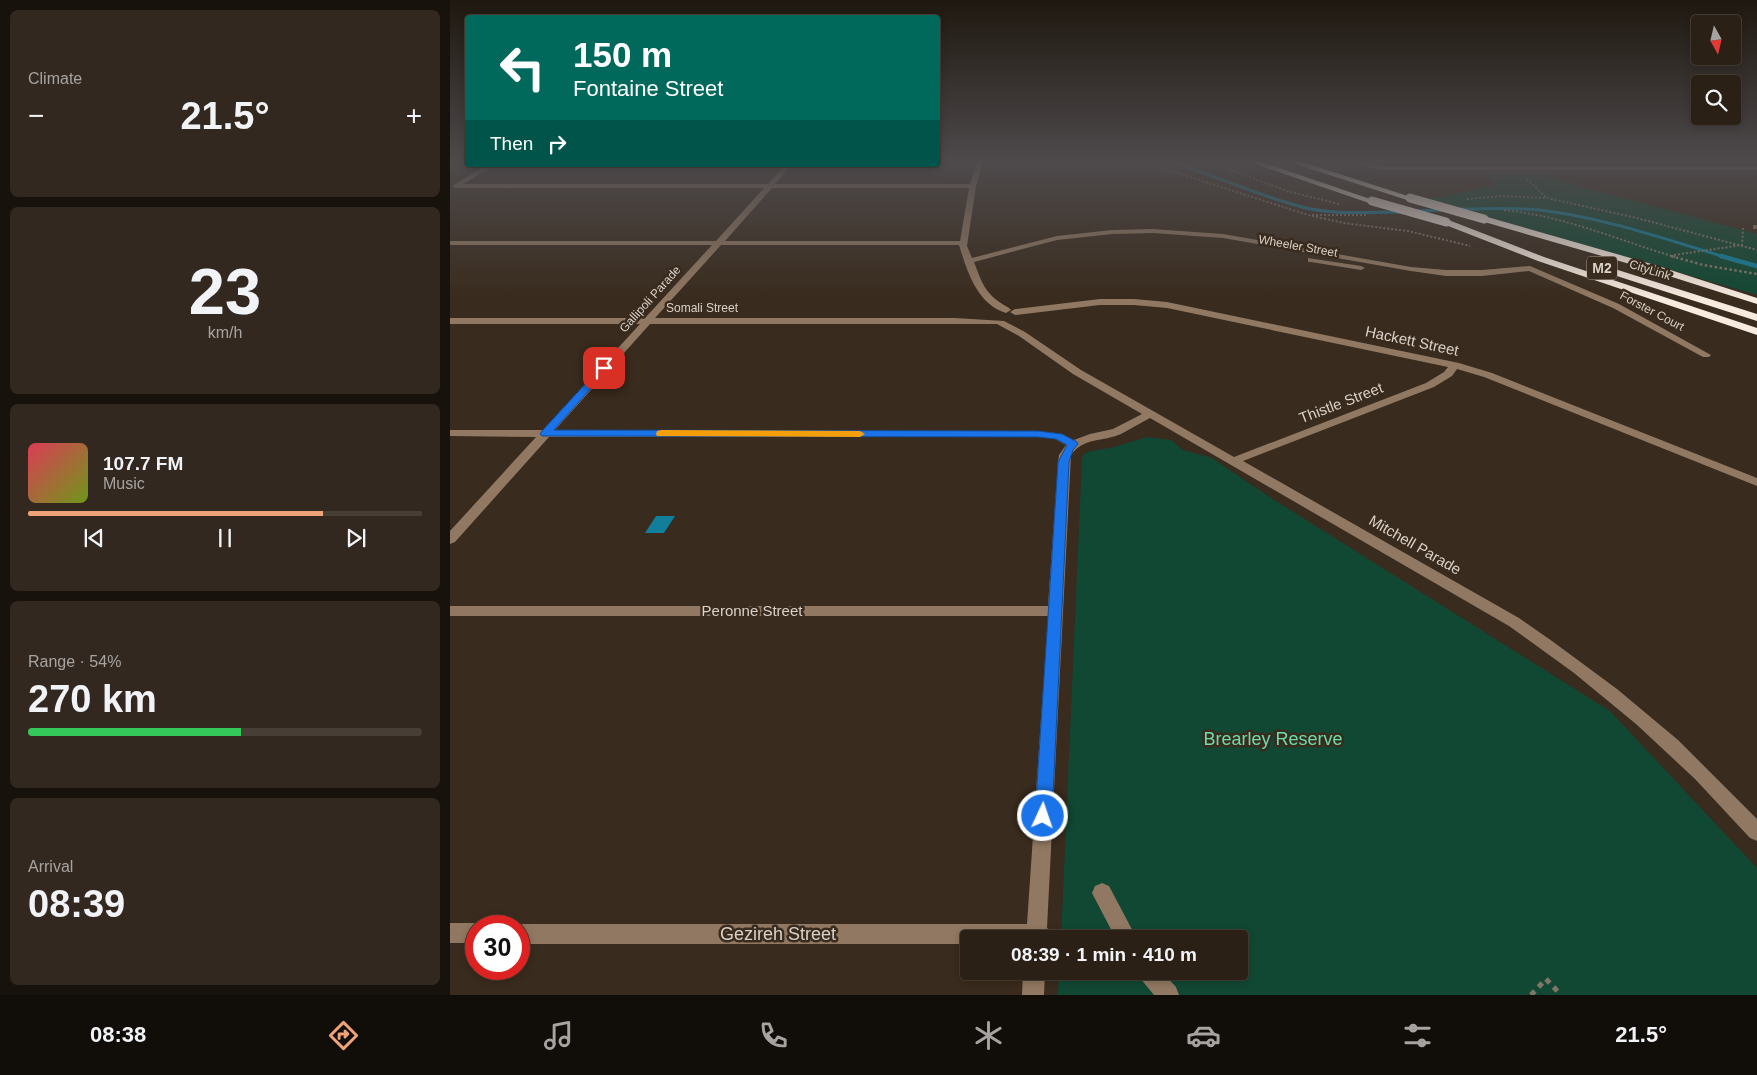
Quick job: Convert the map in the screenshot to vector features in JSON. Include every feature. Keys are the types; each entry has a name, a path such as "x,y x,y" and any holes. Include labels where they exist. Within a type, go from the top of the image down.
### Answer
{"highway":[{"name":"CityLink","path":"1394,206 1653,283 1757,318"},
{"name":"CityLink","path":"1440,206 1651,267 1757,301"},
{"path":"1446,222 1541,259 1757,332"}],"street":[{"name":"Gallipoli Parade","path":"450,539 751,206"},
{"path":"969,206 963,243 969,265 981,292 990,301 1013,315"},
{"name":"Wheeler Street","path":"969,265 1046,246 1101,239 1137,237 1205,241 1433,280 1482,280 1532,269"},
{"path":"450,243 963,243"},
{"name":"Forster Court","path":"1532,269 1616,306 1706,355"},
{"path":"990,301 994,319"},
{"name":"Hackett Street","path":"1013,315 1043,309 1100,302 1134,302 1166,305 1455,365 1488,375 1757,482"},
{"path":"994,319 1013,315"},
{"path":"994,319 1013,315"},
{"name":"Mitchell Parade","path":"1013,315 1022,334"},
{"name":"Somali Street","path":"450,320 955,321 994,319"},
{"name":"Mitchell Parade","path":"994,319 1022,334 1055,358 1150,414 1474,598 1559,652 1657,732 1708,780 1757,832"},
{"name":"Thistle Street","path":"1233,461 1430,385 1448,374 1455,365"},
{"path":"1040,930 1064,462 1068,449 1073,444 1094,436 1116,432 1150,414"},
{"path":"450,433 1038,434 1058,436 1073,444"},
{"name":"Peronne Street","path":"450,611 1055,611"},
{"path":"1102,893 1122,930"},
{"path":"450,933 465,933"},
{"name":"Gezireh Street","path":"530,934 960,937"},
{"path":"1033,995 1034,980"},
{"path":"1155,980 1168,995"}],"path":[{"path":"1282,206 1344,223 1408,232 1472,247"},
{"path":"1662,257 1742,245"},
{"path":"1531,995 1546,979 1561,995"}],"green space":[{"path":"1453,206 1655,206 1757,234 1757,295"},
{"name":"Brearley Reserve","path":"1147,437 1171,440 1183,450 1212,458 1268,496 1610,711 1757,868 1757,995 1058,995 1059,980 1248,980 1248,930 1061,930 1082,458 1085,453"}],"water":[{"path":"656,516 675,516 664,533 645,533"}],"waterway":[{"path":"1301,206 1342,212 1402,212"},
{"path":"1459,209 1519,209 1563,213 1633,229 1725,257"},
{"path":"1416,211 1445,210"},
{"path":"1721,256 1757,266"}],"slow traffic":[{"path":"661,434 860,434"}],"route":[{"path":"604,368 546,434 1038,434 1058,436 1073,444 1065,455 1064,462 1043,816"}]}
